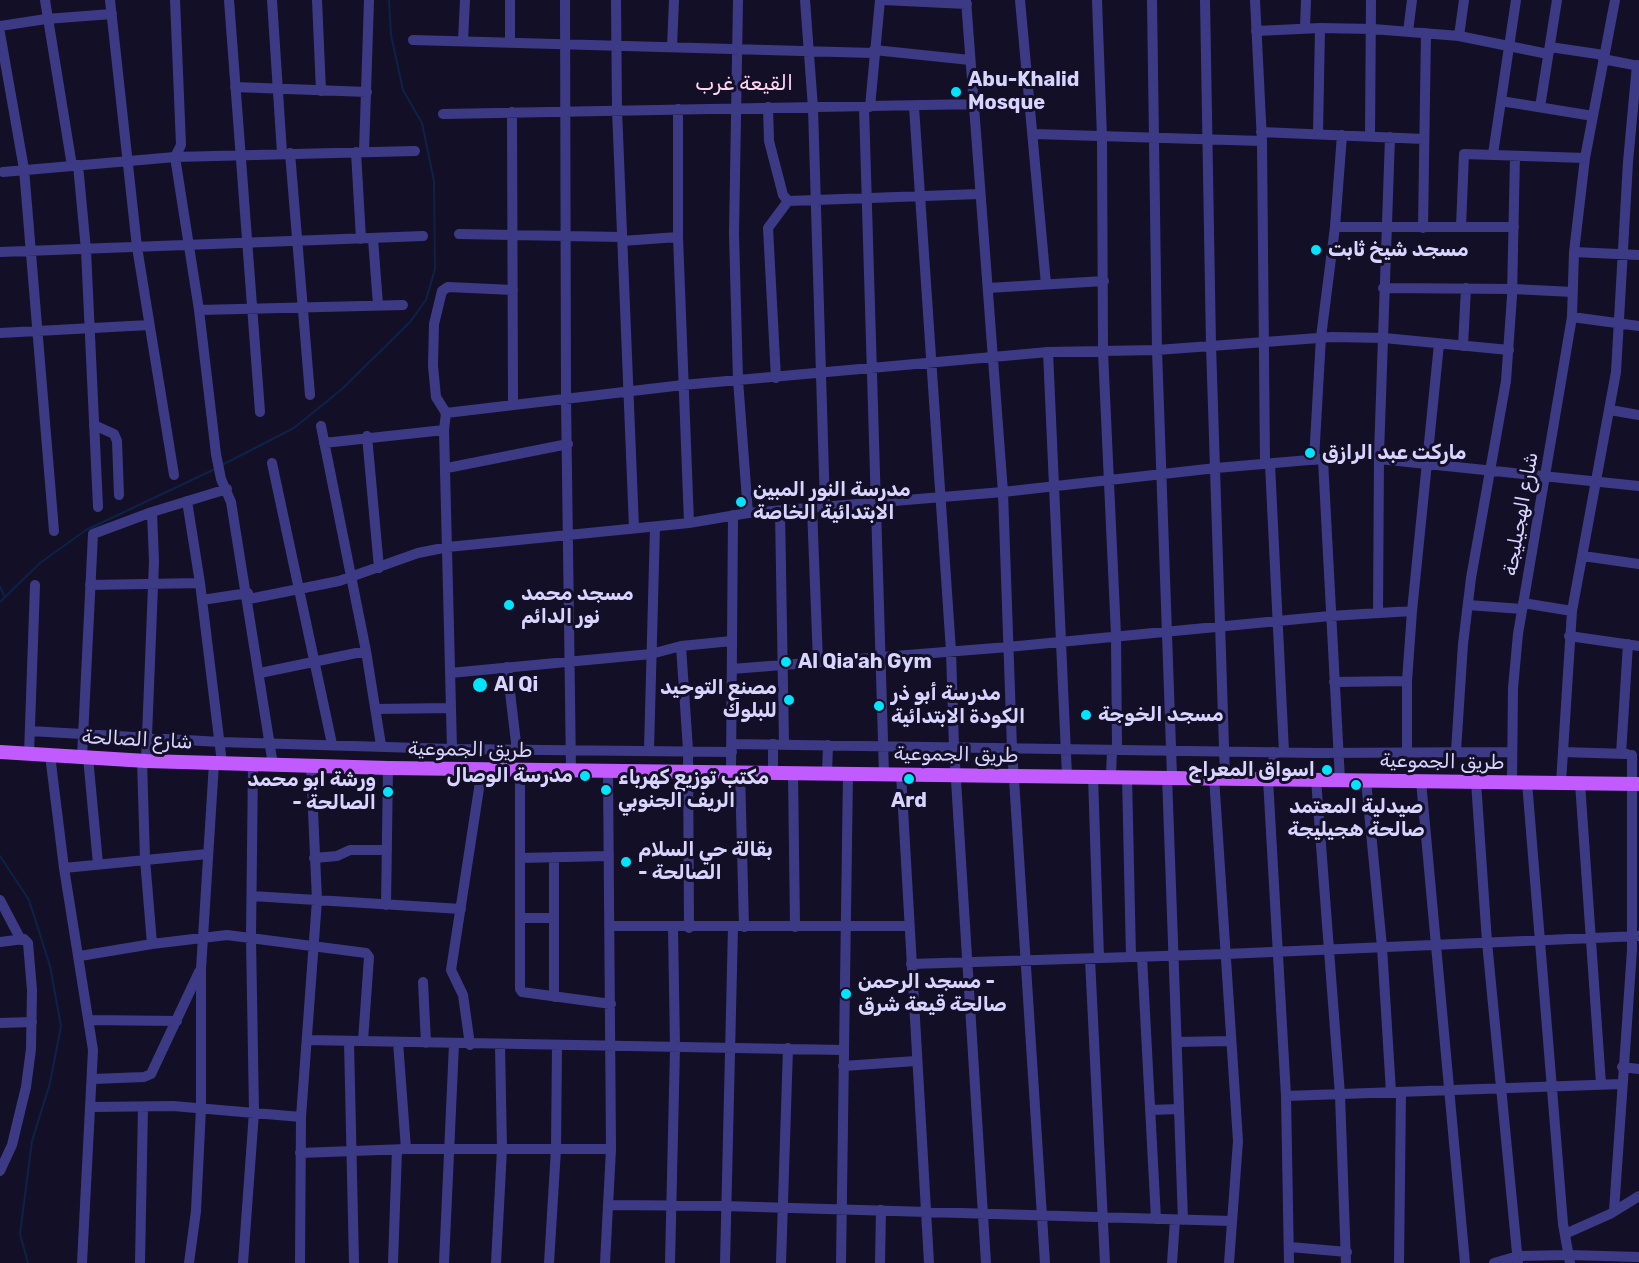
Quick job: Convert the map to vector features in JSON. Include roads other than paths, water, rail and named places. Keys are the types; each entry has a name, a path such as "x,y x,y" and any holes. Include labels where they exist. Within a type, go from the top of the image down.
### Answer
{"main road":[{"name":"شارع الصالحة","path":"0,752 273,765"},
{"name":"طريق الجموعية","path":"273,765 482,770 687,770 1635,784"}],"street":[{"path":"45,0 46,19 75,165 86,250 99,507"},
{"path":"110,0 138,247 174,475"},
{"path":"175,0 181,145 175,157 187,247 199,310 216,454 221,479 227,489 248,596 273,765"},
{"path":"229,0 260,412"},
{"path":"272,0 277,88 304,307 310,395"},
{"path":"318,0 321,91"},
{"path":"361,239 360,152 367,92 369,0"},
{"path":"463,40 465,0"},
{"path":"510,0 510,42"},
{"path":"565,0 566,399 570,534 571,771"},
{"path":"616,0 615,45 621,239 630,393 633,528"},
{"path":"672,47 674,0"},
{"path":"738,0 735,234 738,380 748,513"},
{"path":"805,0 813,108 819,373 825,507"},
{"path":"884,774 878,656 877,502 867,107 882,0 967,2 972,106 1003,492 1012,748 1045,1263"},
{"path":"1020,0 1046,284"},
{"path":"1097,0 1102,137 1104,281 1102,352 1116,635 1112,776"},
{"path":"1152,0 1157,350 1172,751 1169,776 1179,1109 1179,1220 1172,1263"},
{"path":"1204,0 1211,345 1224,751 1219,778 1226,954 1238,1141 1229,1263"},
{"path":"1255,0 1262,136 1263,341 1278,621 1279,752 1271,779 1276,951 1286,1096 1290,1263"},
{"path":"1305,28 1306,0"},
{"path":"1370,136 1373,29 1371,0"},
{"path":"1408,32 1412,0"},
{"path":"1458,36 1464,0"},
{"path":"1493,154 1516,0"},
{"path":"1540,107 1557,0"},
{"name":"شارع الهجيليجة","path":"1512,782 1515,658 1572,316 1574,252 1585,158 1615,0"},
{"path":"0,26 46,19 112,14"},
{"path":"1256,31 1320,28 1426,33 1604,57 1638,66 1619,324 1610,410 1572,611 1561,783"},
{"path":"1318,133 1320,28"},
{"path":"0,33 24,169 54,531"},
{"path":"1423,228 1426,33"},
{"path":"413,40 874,51 970,60"},
{"path":"235,87 367,92"},
{"path":"1501,101 1593,116"},
{"path":"443,114 768,107 972,106 1030,103"},
{"path":"914,106 951,651 954,748 986,1263"},
{"path":"768,107 769,141 783,195 788,201"},
{"path":"678,109 678,237 689,524"},
{"path":"512,112 513,403"},
{"path":"1034,134 1208,141 1318,133 1424,139"},
{"path":"1340,780 1319,460 1321,337 1335,227 1342,135"},
{"path":"1378,613 1383,288 1390,137"},
{"path":"3,172 175,157 415,151"},
{"path":"1461,227 1462,156 1466,153 1585,158"},
{"path":"1455,751 1468,605 1509,350 1513,289 1515,156"},
{"path":"788,201 979,194"},
{"path":"776,378 768,228 788,201"},
{"path":"1335,227 1514,227"},
{"path":"459,234 621,239 678,237"},
{"path":"0,252 187,247 423,236"},
{"path":"373,239 378,305"},
{"path":"1574,252 1639,255"},
{"path":"988,288 1104,281"},
{"path":"452,749 447,468 444,430 446,412 436,397 433,366 434,324 442,291 448,287 513,290"},
{"path":"1383,288 1573,292"},
{"path":"1463,346 1466,288"},
{"path":"199,310 403,305"},
{"path":"1572,316 1639,326"},
{"path":"0,333 149,325"},
{"path":"446,412 513,403 630,393 683,385 1048,352 1157,350 1321,337 1384,338 1509,350"},
{"path":"1407,751 1407,681 1412,611 1439,344"},
{"path":"1048,352 1056,486 1067,776"},
{"path":"1610,410 1639,415"},
{"path":"94,425 114,434 117,441 119,495"},
{"path":"321,426 366,651 381,745"},
{"path":"324,443 367,436 444,430"},
{"path":"367,436 379,568"},
{"path":"447,468 568,444"},
{"path":"202,600 297,591 351,578 418,553 448,547 689,524 748,513 1003,492 1216,468 1379,456 1428,464 1639,486"},
{"path":"272,463 297,591 332,744"},
{"path":"98,864 83,734 93,534 152,512 227,489"},
{"path":"187,501 220,742 207,854 201,969 201,1108 196,1211 189,1263"},
{"path":"812,508 818,661"},
{"path":"773,772 778,744 783,664 780,511"},
{"path":"152,512 153,585 144,760 145,859 152,944"},
{"path":"725,1263 728,1048 738,927 736,771 732,748 733,515"},
{"path":"649,750 655,527"},
{"path":"1582,556 1639,564"},
{"path":"90,585 200,583"},
{"path":"28,754 35,585"},
{"path":"1468,605 1523,606 1572,611"},
{"path":"732,669 1008,647 1330,616 1412,611"},
{"path":"1569,636 1633,645 1621,754"},
{"path":"450,673 651,654 681,646 732,641"},
{"path":"681,646 688,750 689,928"},
{"path":"260,673 315,664 366,651"},
{"path":"507,667 517,751"},
{"path":"1334,682 1407,681"},
{"path":"376,709 451,708"},
{"path":"30,731 220,742 381,745 517,751 688,750 778,744 1338,753 1512,752"},
{"path":"827,773 828,745"},
{"path":"1563,752 1636,755 1636,936 1622,1067 1614,1211"},
{"path":"50,755 64,868 90,1020 93,1079 82,1263"},
{"path":"243,1263 254,1112 251,938 253,764"},
{"path":"300,1263 301,1117 317,900 311,766"},
{"path":"386,905 388,768"},
{"path":"470,1045 464,1001 451,970 482,770"},
{"path":"520,770 520,989 522,992 611,1004"},
{"path":"605,1263 611,1149 608,770"},
{"path":"793,773 795,927"},
{"path":"841,1263 848,773"},
{"path":"901,774 929,1263"},
{"path":"1093,776 1095,958 1105,1263"},
{"path":"1127,776 1137,957 1150,1110 1156,1219"},
{"path":"1290,1247 1347,1258 1340,1095 1316,779"},
{"path":"1366,780 1396,1092 1399,1263"},
{"path":"1421,781 1447,1089 1465,1263"},
{"path":"1476,782 1488,942 1518,1260"},
{"path":"1527,782 1565,1234 1570,1259"},
{"path":"1580,783 1601,1084"},
{"path":"314,858 337,856 350,850 387,850"},
{"path":"64,868 207,854"},
{"path":"520,858 609,856"},
{"path":"554,857 554,997"},
{"path":"252,896 461,909"},
{"path":"0,900 21,940"},
{"path":"520,918 554,918"},
{"path":"610,926 689,928 908,926"},
{"path":"670,1263 675,1048 673,927"},
{"path":"80,956 228,935 369,955 363,1041"},
{"path":"911,964 1226,954 1636,936"},
{"path":"0,942 21,940 28,943 31,958 32,1022 31,1060 22,1105 12,1145 0,1171"},
{"path":"93,1079 149,1076 156,1067 201,969"},
{"path":"423,982 426,1043"},
{"path":"90,1020 177,1021"},
{"path":"0,1023 32,1022"},
{"path":"307,1040 470,1045 843,1050"},
{"path":"349,1041 354,1263"},
{"path":"1177,1042 1231,1041"},
{"path":"393,1263 401,1150 398,1042"},
{"path":"444,1263 454,1044"},
{"path":"496,1263 502,1149 500,1045"},
{"path":"549,1263 556,1149 557,1045"},
{"path":"781,1263 788,1048"},
{"path":"843,1066 916,1061"},
{"path":"1622,1067 1639,1069"},
{"path":"1286,1096 1553,1084 1621,1084"},
{"path":"92,1107 201,1108 301,1117"},
{"path":"141,1263 143,1107"},
{"path":"1150,1110 1179,1109"},
{"path":"300,1154 450,1149 611,1149"},
{"path":"1565,1234 1614,1211 1639,1196"},
{"path":"609,1205 925,1211 1231,1221"},
{"path":"880,1263 881,1210"},
{"path":"1494,1263 1518,1260 1623,1260 1639,1257"}],"waterway":[{"path":"222,465 294,428 342,389 410,322 426,300 435,269 434,181 422,123 403,90 391,35 389,0"},
{"path":"0,602 40,563 86,530 215,469"},
{"path":"0,587 4,595"},
{"path":"0,856 29,900 50,966 61,1026 50,1083 32,1141 20,1234 28,1263"}],"place":[{"name":"Abu-Khalid Mosque","path":"956,92"},
{"name":"مسجد شيخ ثابت","path":"1316,250"},
{"name":"ماركت عبد الرازق","path":"1310,453"},
{"name":"مدرسة النور المبين الابتدائية الخاصة","path":"741,502"},
{"name":"مسجد محمد نور الدائم","path":"509,605"},
{"name":"Al Qia'ah Gym","path":"786,662"},
{"name":"Al Qi","path":"480,685"},
{"name":"مصنع التوحيد للبلوك","path":"789,700"},
{"name":"مدرسة أبو ذر الكودة الابتدائية","path":"879,706"},
{"name":"مسجد الخوجة","path":"1086,715"},
{"name":"اسواق المعراج","path":"1327,770"},
{"name":"مدرسة الوصال","path":"585,776"},
{"name":"Ard","path":"909,779"},
{"name":"صيدلية المعتمد صالحة هجيليجة","path":"1356,785"},
{"name":"مكتب توزيع كهرباء الريف الجنوبي","path":"606,790"},
{"name":"ورشة ابو محمد - الصالحة","path":"388,792"},
{"name":"بقالة حي السلام - الصالحة","path":"626,862"},
{"name":"مسجد الرحمن - صالحة قيعة شرق","path":"846,994"}],"district":[{"name":"القيعة غرب","path":"744,84"}]}
